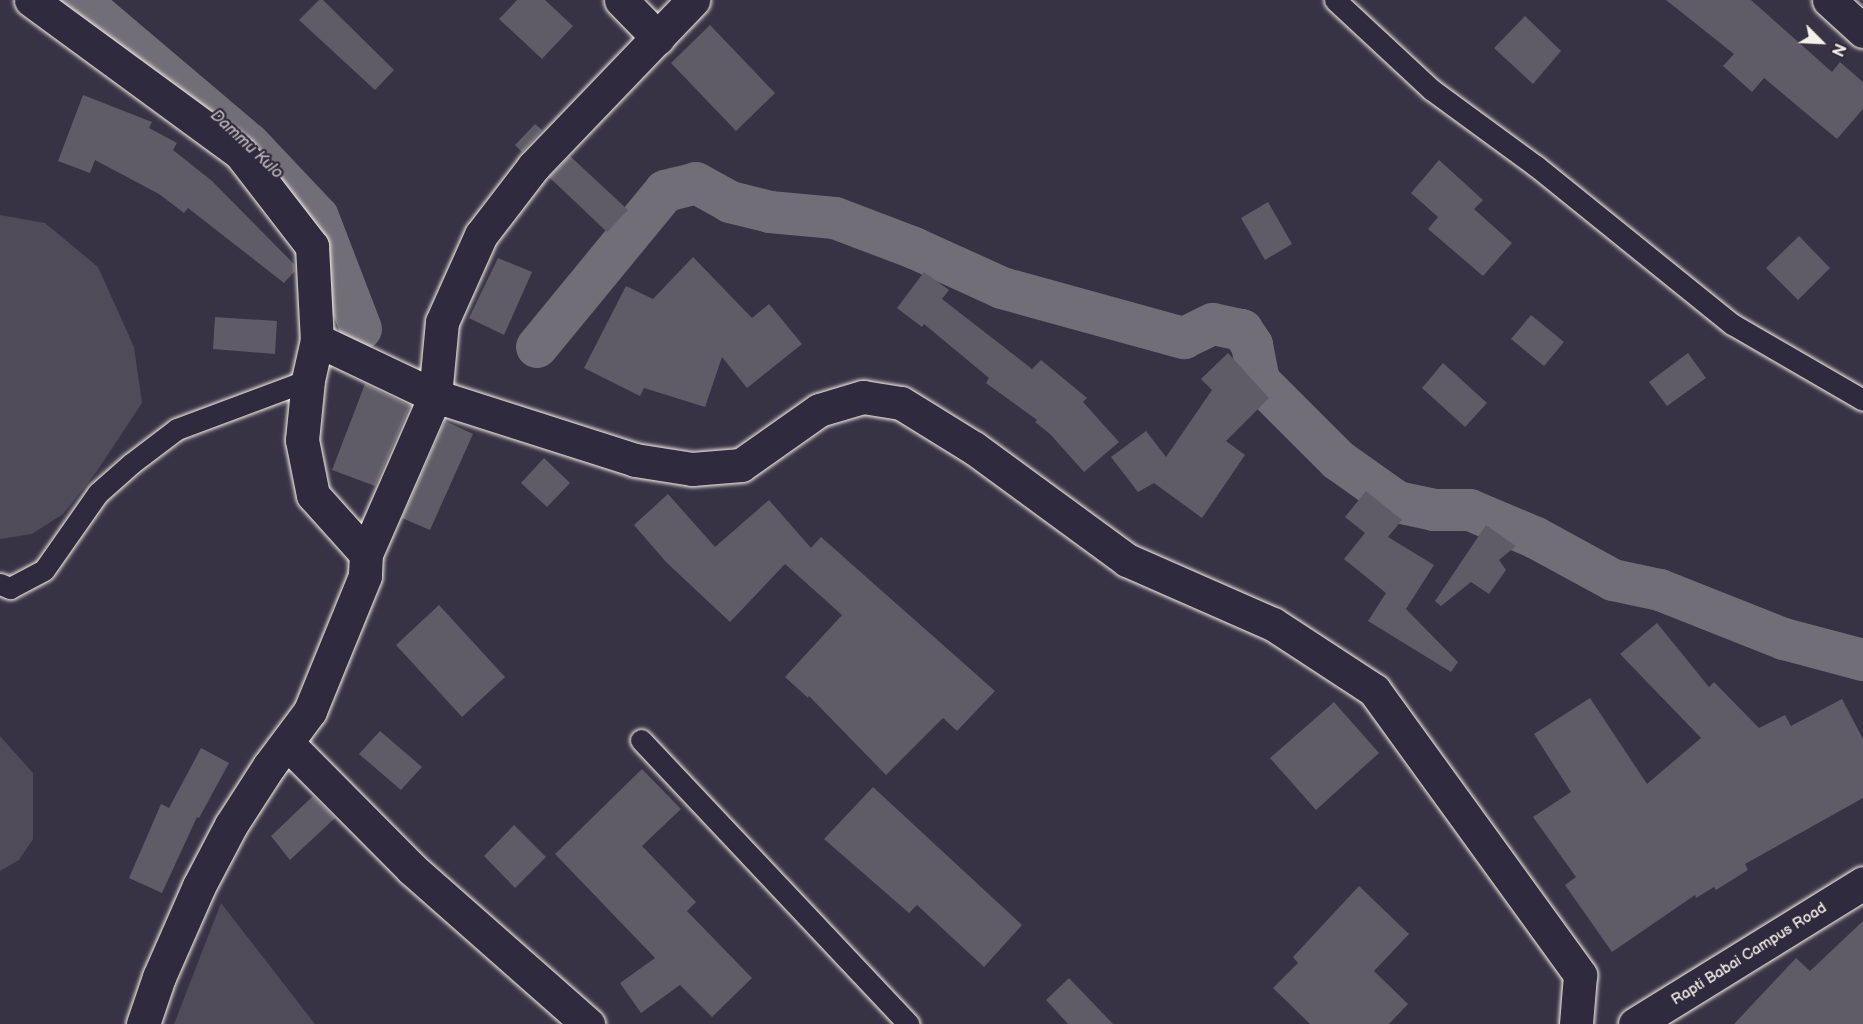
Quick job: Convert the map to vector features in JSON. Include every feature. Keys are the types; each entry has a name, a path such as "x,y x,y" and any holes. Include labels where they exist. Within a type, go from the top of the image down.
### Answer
{"street":[{"path":"31,0 240,153 312,246 317,340 308,380 302,440 313,495 366,554"},
{"path":"621,0 658,38"},
{"path":"143,1024 159,977 199,886 231,825 286,742 310,711 365,576 366,554 435,396 442,322 481,235 534,166 693,0"},
{"path":"1829,0 1863,31"},
{"path":"317,340 435,396 635,460 692,468 741,465 819,410 863,397 901,403 974,448 1127,560 1273,624 1374,690 1580,975 1576,1024"},
{"path":"286,742 412,869 588,1024"},
{"name":"Rapti Babai Campus Road","path":"1635,1024 1863,883"}],"lane":[{"path":"1335,0 1432,90 1536,166 1732,324 1863,400"},
{"path":"0,584 10,588 44,570 98,494 132,463 177,429 308,380"},
{"path":"641,740 909,1024"}],"shaded area":[{"path":"0,215 45,223 98,267 134,347 142,403 97,471 63,514 32,534 0,539"},
{"path":"0,736 33,773 33,839 19,860 0,871"},
{"path":"221,903 315,1024 174,1024"}],"building":[{"path":"319,0 323,0 394,70 375,90 299,20"},
{"path":"517,0 545,0 573,26 542,59 499,19"},
{"path":"1666,0 1751,0 1832,72 1840,62 1863,82 1863,109 1837,139 1764,78 1752,92 1723,66 1734,54"},
{"path":"1525,16 1561,51 1533,84 1494,48"},
{"path":"710,25 775,93 736,131 671,63"},
{"path":"83,95 152,122 149,128 177,143 173,150 212,181 294,264 295,271 284,283 188,208 184,213 159,194 95,160 90,173 58,161"},
{"path":"535,124 542,130 522,152 515,145"},
{"path":"570,156 628,210 607,232 549,177"},
{"path":"1439,160 1483,200 1474,209 1512,243 1483,276 1428,229 1438,217 1411,193"},
{"path":"1268,202 1292,244 1265,260 1241,218"},
{"path":"1799,236 1830,268 1798,300 1766,268"},
{"path":"693,257 752,318 769,304 802,344 747,388 722,357 705,407 644,388 640,396 584,368 626,286 653,299"},
{"path":"498,258 532,272 504,335 469,318"},
{"path":"924,272 949,290 942,299 1032,369 1041,360 1087,398 1083,402 1119,442 1084,472 1050,434 1035,422 1037,420 986,383 989,378 924,324 922,327 897,308"},
{"path":"1531,315 1564,342 1544,366 1511,339"},
{"path":"215,317 277,321 275,354 213,349"},
{"path":"1228,353 1269,398 1226,441 1245,455 1202,518 1154,483 1138,492 1111,457 1146,431 1166,457 1212,390 1201,379"},
{"path":"1688,353 1706,378 1667,406 1649,382"},
{"path":"1443,363 1487,403 1465,427 1422,388"},
{"path":"365,384 410,406 375,486 332,470"},
{"path":"445,421 473,434 430,530 402,518"},
{"path":"544,458 570,483 547,507 521,483"},
{"path":"1366,491 1402,520 1388,537 1434,565 1406,609 1458,662 1451,672 1368,621 1386,593 1344,559 1365,533 1345,517"},
{"path":"668,494 715,547 769,500 811,548 821,537 995,691 957,731 943,718 886,775 809,696 808,698 785,677 842,615 785,564 730,622 666,562 634,525"},
{"path":"1486,525 1516,546 1499,560 1506,570 1489,594 1471,582 1441,606 1435,601"},
{"path":"439,605 505,677 462,717 396,645"},
{"path":"1657,623 1709,687 1714,682 1759,728 1785,715 1791,726 1842,699 1863,739 1863,798 1745,864 1748,870 1716,890 1714,887 1696,898 1695,895 1612,952 1565,885 1576,877 1533,817 1571,792 1534,734 1590,698 1647,784 1701,738 1620,654"},
{"path":"1334,702 1379,753 1316,810 1270,758"},
{"path":"380,731 422,767 401,790 359,754"},
{"path":"201,748 229,763 199,818 197,817 162,893 129,878 161,804 169,808"},
{"path":"642,769 681,809 642,846 696,902 687,911 752,978 712,1017 680,985 641,1013 620,983 655,958 555,854"},
{"path":"873,787 1022,925 984,967 917,905 909,913 824,839"},
{"path":"313,796 335,818 290,860 271,836"},
{"path":"514,825 546,857 515,888 484,856"},
{"path":"1359,886 1409,934 1374,971 1408,1004 1389,1024 1310,1024 1273,988 1298,963 1293,957"},
{"path":"1863,921 1863,1024 1734,1024 1796,958 1810,971"},
{"path":"1069,978 1113,1024 1068,1024 1046,1000"}],"waterway":[{"name":"Dammu Kulo","path":"79,0 249,144 318,217 361,329"},
{"path":"537,347 665,191 696,183 730,202 770,212 835,218 914,248 1002,288 1184,338 1213,324 1242,330 1252,345 1259,381 1338,460 1397,502 1434,510 1470,510 1536,538 1613,580 1660,590 1784,639 1863,660"}]}
